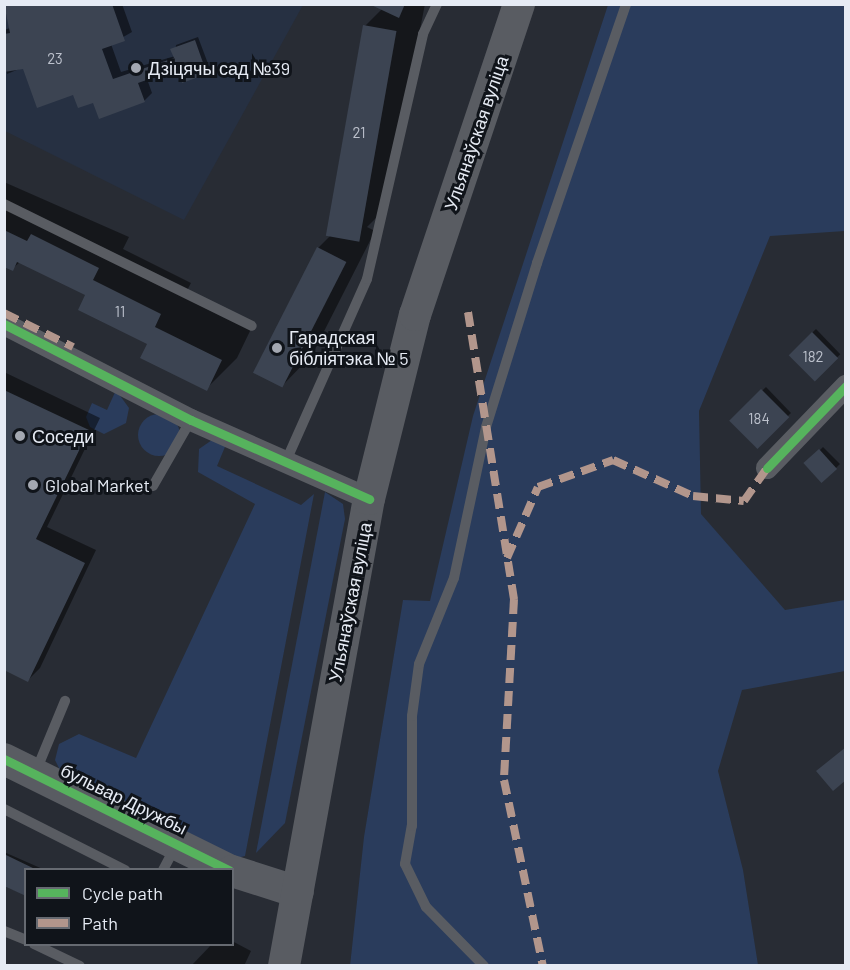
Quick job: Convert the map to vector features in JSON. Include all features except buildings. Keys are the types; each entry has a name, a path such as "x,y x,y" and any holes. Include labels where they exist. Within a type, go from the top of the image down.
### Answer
{"main road":[{"name":"Ульянаўская вуліца","path":"284,966 369,499 415,315 519,4"},
{"name":"бульвар Дружбы","path":"4,759 35,774 170,857 217,868"},
{"name":"бульвар Дружбы","path":"234,872 298,892"}],"street":[{"path":"4,324 191,420 369,499"},
{"path":"767,468 846,386"}],"lane":[{"path":"286,461 367,279 423,34 436,4"},
{"path":"484,966 426,907 405,864 412,826 412,716 419,663 454,578 486,427 537,263 626,4"},
{"path":"4,204 252,326"},
{"path":"153,486 191,420"},
{"path":"35,774 65,701"},
{"path":"4,809 120,868"},
{"path":"4,931 24,939"},
{"path":"36,946 80,966"}],"shaded area":[{"name":"Дзіцячы сад №39","path":"4,5 303,5 184,220 5,131"},
{"path":"608,5 845,5 845,231 770,236 699,411 701,514 785,610 845,600 845,671 742,690 718,771 743,870 758,965 350,966 364,837 403,600 430,601 473,416"},
{"path":"116,390 129,408 126,423 104,434 90,427 86,417 92,403 107,410"},
{"path":"159,414 174,420 180,435 174,450 159,456 144,450 138,435 144,420"},
{"path":"212,440 227,442 217,466 301,505 314,494 245,856 237,858 62,774 55,760 59,744 79,734 136,758 255,504 198,472 199,449"},
{"path":"325,492 343,504 345,519 285,823 256,853"}],"marked path":[{"path":"468,312 514,599 504,780 543,966"},
{"path":"4,313 73,347"},
{"path":"507,558 538,487 613,460 693,496 744,501 767,468"}],"cycle path":[{"path":"4,324 191,420 369,499"},
{"path":"767,468 846,386"},
{"path":"4,759 225,868"}],"place":[{"name":"Дзіцячы сад №39","path":"136,68"},
{"name":"Гарадская бібліятэка № 5","path":"277,348"},
{"name":"Соседи","path":"20,436"},
{"name":"Global Market","path":"33,485"}]}
